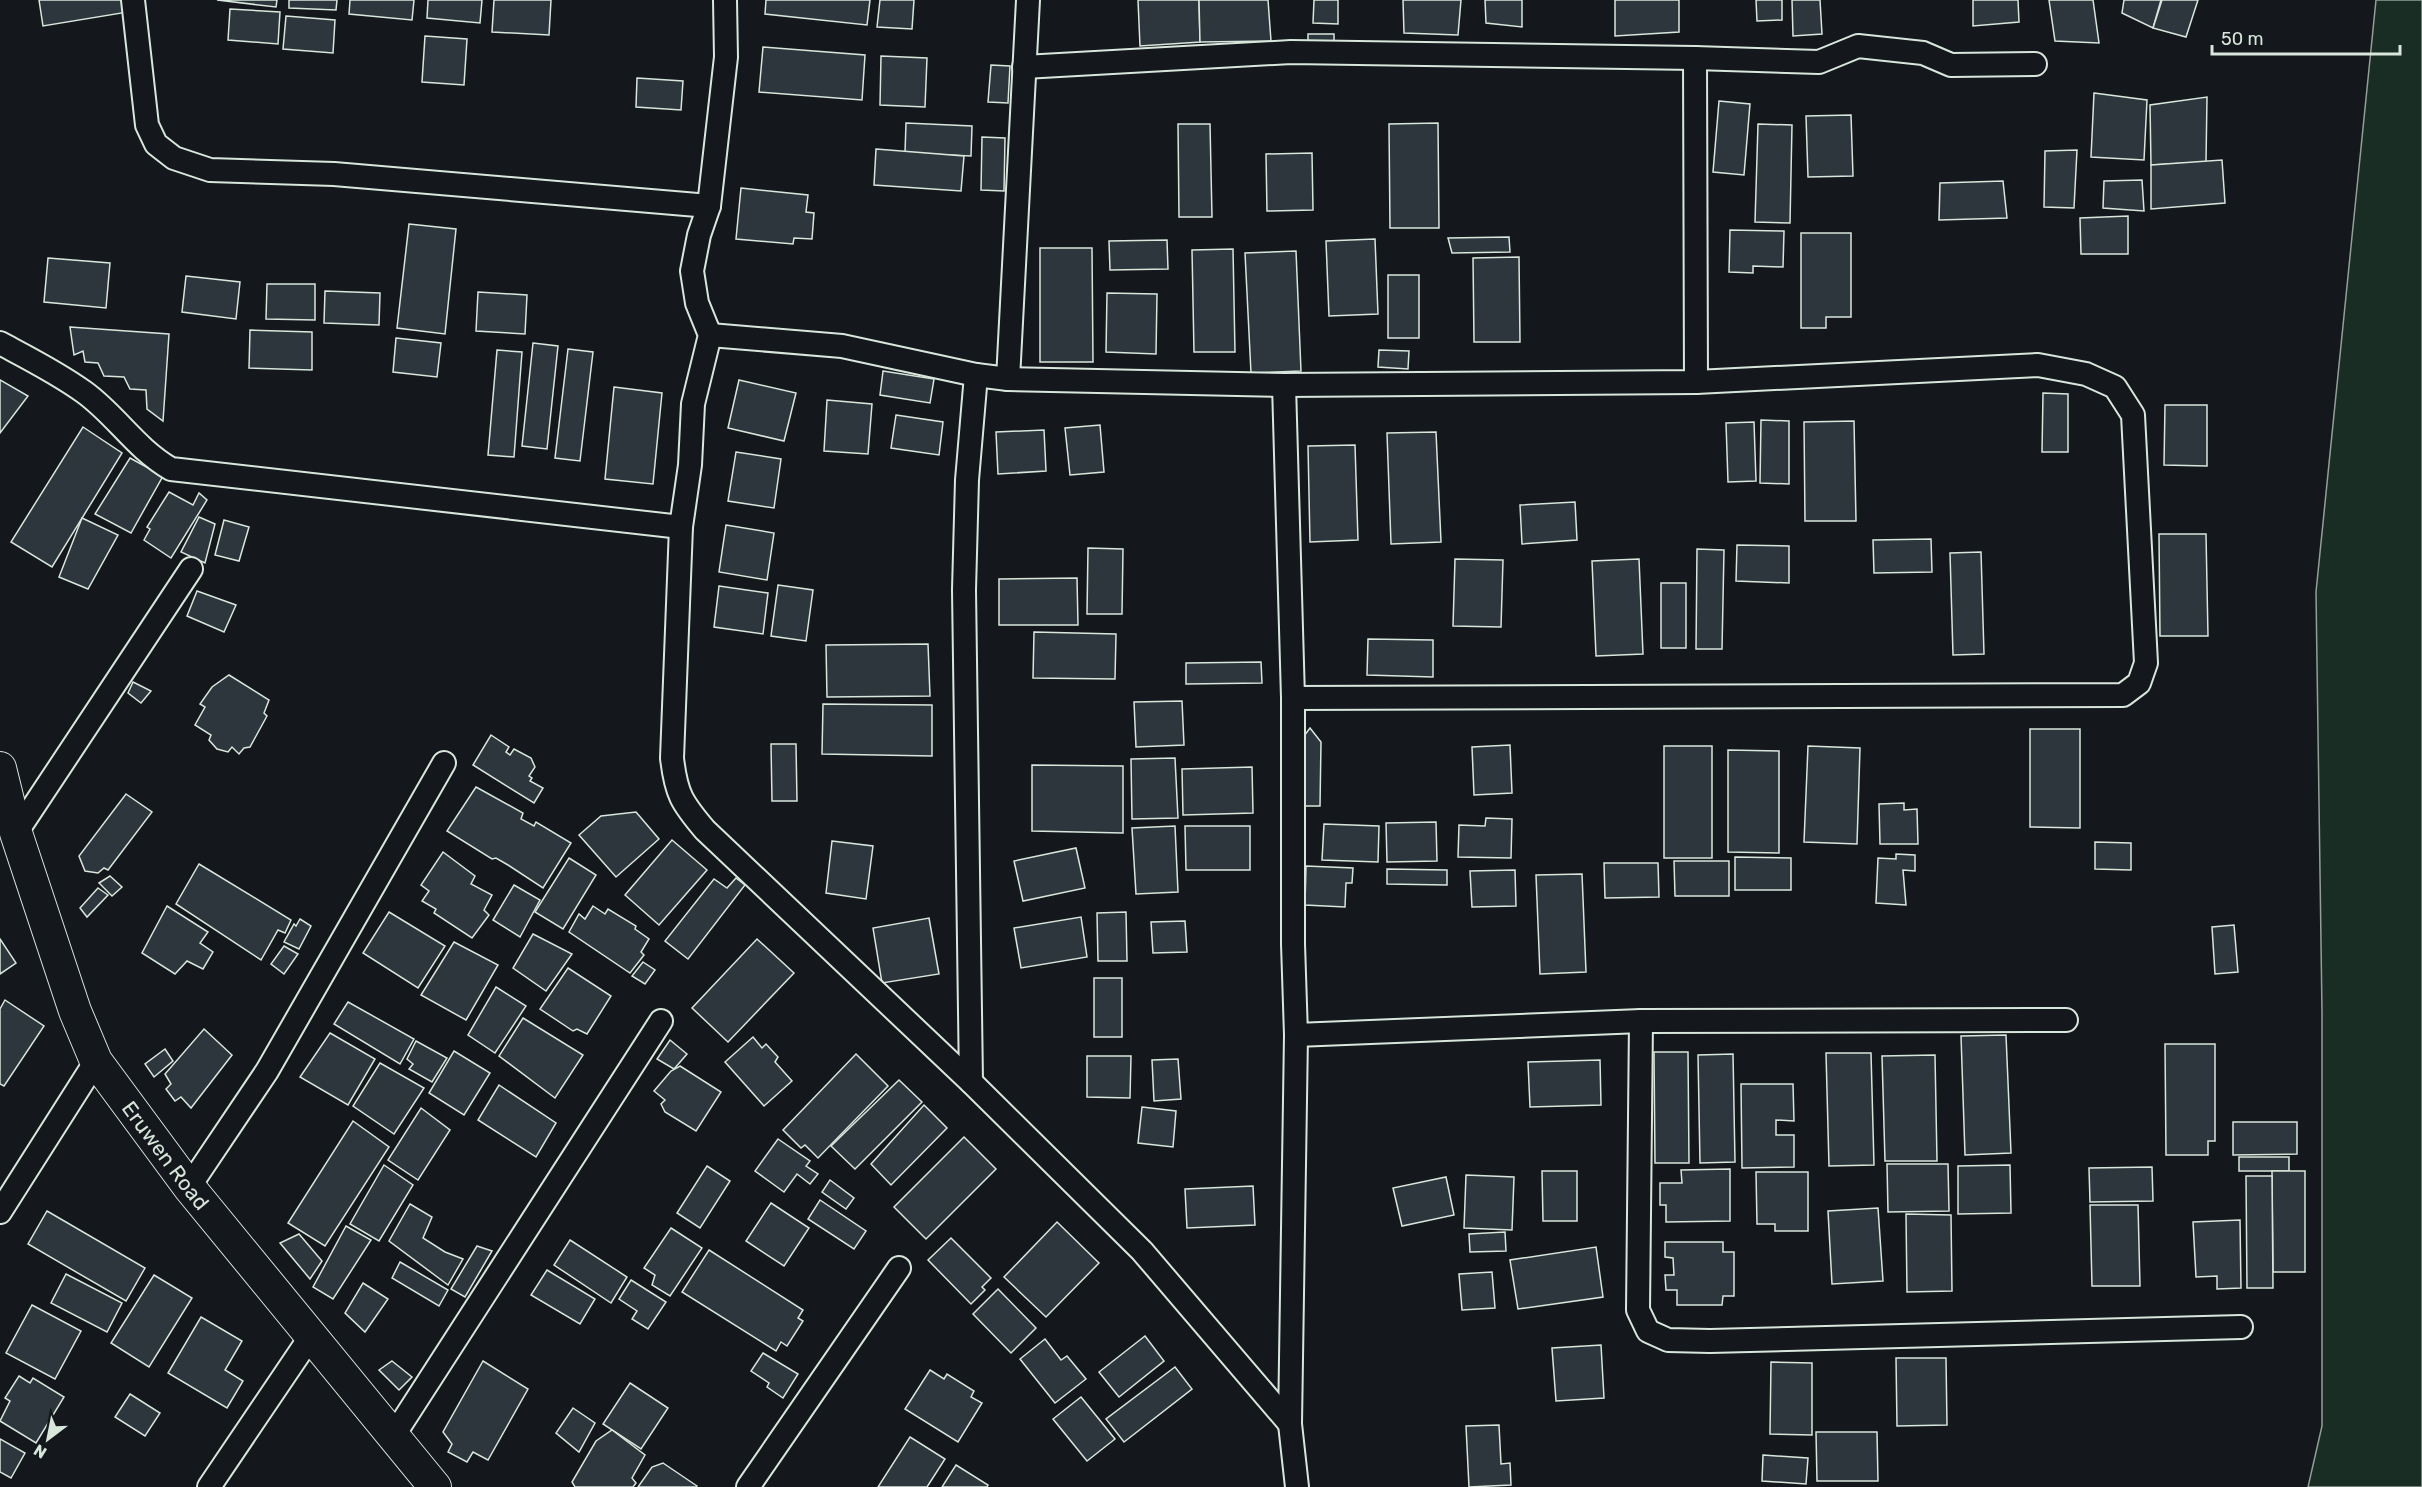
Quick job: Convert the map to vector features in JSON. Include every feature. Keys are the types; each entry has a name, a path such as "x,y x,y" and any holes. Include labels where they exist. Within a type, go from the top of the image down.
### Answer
{"street":[{"path":"134,0 147,125 156,144 174,158 210,170 334,174 709,206"},
{"path":"725,0 726,57 709,206 699,235 692,271 697,303 710,336 693,404 690,465 681,527 672,758 675,787 689,812 705,830 971,1082 1142,1251 1290,1424"},
{"path":"1008,379 1028,0"},
{"path":"1024,67 1291,52 1819,62 1858,46 1923,53 1951,65 2035,64"},
{"path":"1695,58 1696,382"},
{"path":"710,336 842,346 976,375 1008,379 1284,385 1696,382 2038,365 2086,374 2115,387 2133,415 2146,663 2139,683 2122,695 1293,698"},
{"path":"0,343 86,393 128,437 155,460 171,469 681,527"},
{"path":"971,1082 964,590 967,480 976,375"},
{"path":"1284,385 1293,698 1293,944 1296,1035 1290,1424 1297,1487"},
{"path":"16,833 191,569"},
{"path":"189,1187 267,1071 444,763"},
{"name":"Eruwen Road","path":"0,768 16,833 75,1011 96,1061 189,1187 435,1487"},
{"path":"1296,1035 1641,1021 2066,1020"},
{"path":"394,1435 661,1021"},
{"path":"1641,1021 1638,1310 1648,1331 1668,1340 1710,1341 2241,1327"},
{"path":"1,1210 96,1061"},
{"path":"748,1487 900,1268"},
{"path":"209,1487 311,1336"}],"green space":[{"path":"2376,0 2422,0 2422,1487 2308,1487 2322,1426 2322,1013 2316,592"}],"building":[{"path":"39,0 126,0 128,12 43,26"},
{"path":"217,0 277,0 276,7"},
{"path":"289,0 337,0 336,10 289,8"},
{"path":"350,0 414,0 412,20 349,14"},
{"path":"428,0 482,0 480,23 427,18"},
{"path":"494,0 551,0 549,35 492,32"},
{"path":"766,0 870,0 867,25 765,14"},
{"path":"880,0 914,0 912,29 877,27"},
{"path":"1138,0 1199,0 1200,42 1140,46"},
{"path":"1199,0 1268,0 1271,41 1200,42"},
{"path":"1314,0 1338,0 1338,24 1313,23"},
{"path":"1403,0 1461,0 1458,35 1404,33"},
{"path":"1485,0 1522,0 1522,27 1486,23"},
{"path":"1615,0 1679,0 1679,32 1615,36"},
{"path":"1756,0 1782,0 1782,20 1757,21"},
{"path":"1792,0 1820,0 1822,34 1793,36"},
{"path":"1973,0 2018,0 2019,22 1973,26"},
{"path":"2049,0 2093,0 2099,43 2055,41"},
{"path":"2124,0 2161,0 2153,28 2122,13"},
{"path":"2162,0 2198,0 2186,37 2153,28"},
{"path":"230,9 280,12 278,44 228,40"},
{"path":"286,16 335,20 333,53 283,49"},
{"path":"1308,34 1334,34 1334,50 1308,49"},
{"path":"425,36 467,39 464,85 422,82"},
{"path":"763,47 865,55 862,100 759,92"},
{"path":"881,56 927,58 925,107 880,105"},
{"path":"991,65 1010,66 1008,103 988,102"},
{"path":"637,78 683,81 681,110 636,107"},
{"path":"2094,93 2147,100 2144,160 2091,157"},
{"path":"2207,97 2206,162 2151,165 2150,105"},
{"path":"1719,101 1750,104 1744,175 1713,172"},
{"path":"1851,115 1853,176 1808,177 1806,116"},
{"path":"906,123 972,126 971,156 905,153"},
{"path":"1438,123 1439,228 1390,228 1389,124"},
{"path":"1178,124 1210,124 1212,217 1179,217"},
{"path":"1758,124 1792,125 1790,223 1755,222"},
{"path":"982,137 1005,138 1004,191 981,190"},
{"path":"876,149 964,156 961,191 874,185"},
{"path":"2077,150 2074,208 2044,207 2045,151"},
{"path":"1312,153 1313,210 1267,211 1266,154"},
{"path":"2222,160 2225,203 2151,209 2151,165"},
{"path":"2142,180 2144,211 2103,208 2104,181"},
{"path":"2003,181 2007,218 1939,220 1940,183"},
{"path":"741,188 808,195 806,212 814,213 812,239 794,238 793,244 736,239"},
{"path":"2128,216 2128,254 2081,254 2080,218"},
{"path":"409,224 456,229 445,334 397,328"},
{"path":"1730,230 1784,231 1783,267 1753,266 1753,273 1729,272"},
{"path":"1801,233 1851,233 1851,317 1826,317 1826,328 1801,328"},
{"path":"1509,237 1510,252 1452,253 1448,238"},
{"path":"1375,239 1378,314 1329,316 1326,241"},
{"path":"1167,240 1168,269 1110,270 1109,241"},
{"path":"1040,248 1092,248 1093,362 1040,362"},
{"path":"1233,249 1235,352 1194,352 1192,250"},
{"path":"1296,251 1301,371 1251,373 1245,253"},
{"path":"1519,257 1520,342 1474,342 1473,258"},
{"path":"48,258 110,263 106,308 44,302"},
{"path":"1388,275 1419,275 1419,338 1388,338"},
{"path":"186,276 240,282 236,319 182,312"},
{"path":"267,284 315,284 315,320 266,319"},
{"path":"325,291 380,293 379,325 324,323"},
{"path":"478,292 527,295 525,334 476,331"},
{"path":"1107,293 1157,294 1156,354 1106,352"},
{"path":"70,327 169,334 163,421 147,409 146,390 130,389 124,377 104,376 98,363 85,362 83,351 74,355"},
{"path":"250,330 312,332 312,370 249,368"},
{"path":"396,338 441,343 437,377 393,372"},
{"path":"533,343 558,346 547,449 522,446"},
{"path":"568,349 593,352 580,461 555,458"},
{"path":"497,350 522,352 514,457 488,455"},
{"path":"1379,350 1409,351 1408,369 1378,367"},
{"path":"883,371 934,379 930,403 880,395"},
{"path":"0,380 28,396 0,433"},
{"path":"739,380 796,393 784,441 728,428"},
{"path":"614,387 662,393 653,484 605,479"},
{"path":"2043,393 2068,394 2068,452 2042,452"},
{"path":"827,400 872,404 868,454 824,451"},
{"path":"2165,405 2207,405 2207,466 2164,465"},
{"path":"896,415 943,422 939,455 891,448"},
{"path":"1761,420 1789,421 1789,484 1760,483"},
{"path":"1854,421 1856,521 1805,521 1804,422"},
{"path":"1754,422 1756,481 1728,482 1726,423"},
{"path":"1100,425 1104,472 1070,475 1065,428"},
{"path":"83,427 122,453 52,567 11,542"},
{"path":"1044,430 1046,471 998,474 996,432"},
{"path":"1436,432 1441,542 1391,544 1387,433"},
{"path":"1355,445 1358,540 1310,542 1308,446"},
{"path":"736,452 781,459 774,508 728,501"},
{"path":"130,458 163,476 131,533 95,514"},
{"path":"169,492 193,505 199,493 207,500 171,558 144,540 150,529 147,527"},
{"path":"1575,502 1577,540 1522,544 1520,505"},
{"path":"199,517 215,524 205,563 181,552"},
{"path":"82,518 118,535 88,589 59,577"},
{"path":"224,520 249,527 239,561 215,555"},
{"path":"726,525 774,533 767,580 719,572"},
{"path":"2159,534 2206,534 2208,636 2160,636"},
{"path":"1931,539 1932,572 1874,573 1873,540"},
{"path":"1737,545 1789,546 1789,583 1736,581"},
{"path":"1088,548 1123,549 1122,614 1087,614"},
{"path":"1697,549 1724,550 1722,649 1696,649"},
{"path":"1981,552 1984,654 1953,655 1950,553"},
{"path":"1455,559 1503,560 1501,627 1453,626"},
{"path":"1639,559 1643,654 1596,656 1592,561"},
{"path":"1077,578 1078,625 999,625 999,579"},
{"path":"1661,583 1686,583 1686,648 1661,648"},
{"path":"778,585 813,590 806,641 771,636"},
{"path":"719,586 768,593 763,634 714,627"},
{"path":"197,591 236,605 224,632 187,616"},
{"path":"1034,632 1116,634 1115,679 1033,678"},
{"path":"1368,639 1433,640 1433,677 1367,675"},
{"path":"928,644 930,696 827,697 826,645"},
{"path":"1261,662 1262,683 1186,684 1186,663"},
{"path":"229,675 269,700 264,713 267,716 250,747 244,748 239,754 232,747 228,752 217,749 209,740 211,735 195,725 205,707 200,704 212,687"},
{"path":"133,682 151,691 141,703 128,693"},
{"path":"1182,701 1184,745 1136,747 1134,702"},
{"path":"823,704 932,705 932,756 822,754"},
{"path":"1310,728 1321,742 1320,806 1297,806 1298,744"},
{"path":"2030,729 2080,729 2080,828 2030,827"},
{"path":"491,735 509,747 506,752 510,755 514,749 531,758 535,767 529,776 532,778 530,781 543,788 534,803 473,765"},
{"path":"771,744 796,744 797,801 772,801"},
{"path":"1510,745 1512,793 1474,795 1472,747"},
{"path":"1664,746 1712,746 1712,858 1664,858"},
{"path":"1808,746 1860,748 1857,844 1804,842"},
{"path":"1728,750 1779,751 1779,853 1728,852"},
{"path":"1175,758 1178,818 1132,819 1131,759"},
{"path":"1032,765 1123,766 1123,833 1032,831"},
{"path":"1252,767 1253,813 1183,815 1182,769"},
{"path":"476,787 523,813 521,819 534,826 536,822 571,843 543,888 508,865 496,858 492,859 447,831"},
{"path":"126,794 152,812 108,870 104,868 98,873 85,871 79,856"},
{"path":"1904,803 1904,810 1917,809 1918,844 1880,844 1879,804"},
{"path":"636,812 659,839 616,877 579,835 601,816"},
{"path":"1486,818 1512,819 1511,858 1458,857 1459,825 1485,826"},
{"path":"1436,822 1437,861 1387,862 1386,823"},
{"path":"1324,824 1379,826 1378,862 1322,860"},
{"path":"1175,826 1178,892 1136,894 1132,828"},
{"path":"1185,826 1250,826 1250,870 1186,870"},
{"path":"672,840 707,870 659,925 625,895"},
{"path":"832,841 873,846 866,899 826,893"},
{"path":"2095,842 2131,843 2131,870 2095,869"},
{"path":"1076,848 1085,888 1023,901 1014,861"},
{"path":"443,852 475,876 471,884 492,895 484,910 489,915 472,938 434,913 436,909 422,901 429,891 421,885"},
{"path":"1896,854 1915,855 1915,871 1903,870 1906,905 1876,903 1878,858 1896,859"},
{"path":"1735,857 1791,858 1791,890 1735,890"},
{"path":"569,858 596,875 563,929 535,912"},
{"path":"1674,861 1729,861 1729,896 1675,896"},
{"path":"1604,863 1658,863 1659,897 1605,898"},
{"path":"199,864 291,920 285,933 278,930 261,960 176,904"},
{"path":"1306,866 1353,868 1352,883 1346,883 1345,907 1305,905"},
{"path":"1387,869 1447,870 1447,885 1387,884"},
{"path":"1515,870 1516,906 1472,907 1470,871"},
{"path":"1582,874 1586,972 1540,974 1536,875"},
{"path":"110,876 122,887 112,896 99,883"},
{"path":"736,878 745,885 688,959 665,941 714,879 727,888"},
{"path":"514,885 540,900 520,937 493,920"},
{"path":"98,888 108,895 87,917 80,908"},
{"path":"167,906 208,932 200,943 213,952 203,969 187,961 175,974 142,953"},
{"path":"593,906 605,914 608,909 636,926 635,929 649,939 641,952 644,955 630,973 569,932 579,914 585,919"},
{"path":"389,912 445,946 418,988 363,953"},
{"path":"1126,912 1127,961 1098,961 1097,913"},
{"path":"1081,917 1087,957 1021,968 1014,928"},
{"path":"929,918 939,974 882,983 873,928"},
{"path":"300,919 311,926 299,949 284,942 294,924 296,926"},
{"path":"1185,921 1187,952 1153,953 1151,922"},
{"path":"2234,925 2238,972 2215,974 2212,927"},
{"path":"533,934 572,954 546,991 513,968"},
{"path":"0,939 16,963 0,974"},
{"path":"757,939 794,973 728,1042 692,1008"},
{"path":"454,942 498,965 466,1020 421,995"},
{"path":"284,946 298,954 284,974 271,964"},
{"path":"643,962 655,970 645,984 632,976"},
{"path":"568,968 611,996 587,1034 577,1029 573,1031 540,1009"},
{"path":"1094,978 1122,978 1122,1037 1094,1037"},
{"path":"496,987 526,1006 495,1053 468,1035"},
{"path":"5,1000 44,1026 4,1086 0,1084 0,1009"},
{"path":"348,1002 414,1039 400,1064 334,1024"},
{"path":"523,1018 583,1055 555,1098 499,1056"},
{"path":"204,1029 232,1055 191,1108 181,1097 175,1101 166,1089 171,1084 165,1074"},
{"path":"330,1033 375,1059 348,1105 300,1077"},
{"path":"2006,1035 2011,1153 1965,1155 1961,1036"},
{"path":"753,1037 762,1048 766,1044 778,1057 775,1062 792,1081 764,1106 725,1062"},
{"path":"670,1040 687,1054 674,1069 657,1059"},
{"path":"416,1041 447,1058 432,1082 409,1069 413,1064 407,1059"},
{"path":"2165,1044 2215,1044 2215,1141 2208,1141 2208,1155 2166,1155"},
{"path":"165,1049 173,1061 154,1077 145,1064"},
{"path":"454,1051 490,1073 464,1115 429,1093"},
{"path":"1654,1052 1688,1052 1689,1163 1655,1163"},
{"path":"1826,1053 1871,1053 1874,1165 1829,1166"},
{"path":"856,1054 888,1086 818,1158 805,1145 801,1148 783,1130"},
{"path":"1733,1054 1735,1162 1700,1163 1698,1055"},
{"path":"1935,1055 1937,1161 1885,1161 1882,1056"},
{"path":"1087,1056 1131,1056 1130,1098 1087,1097"},
{"path":"1178,1059 1181,1099 1154,1101 1152,1060"},
{"path":"1600,1060 1601,1105 1530,1107 1528,1062"},
{"path":"380,1063 424,1088 394,1134 353,1106"},
{"path":"680,1066 721,1092 696,1131 665,1112 661,1104 665,1100 654,1091 671,1071"},
{"path":"899,1080 922,1102 855,1169 831,1146"},
{"path":"1741,1084 1793,1084 1794,1121 1776,1120 1776,1135 1794,1135 1794,1167 1742,1168"},
{"path":"499,1085 556,1123 536,1157 478,1120"},
{"path":"924,1105 947,1128 891,1185 871,1164"},
{"path":"1142,1107 1176,1111 1173,1147 1138,1143"},
{"path":"421,1108 450,1130 418,1180 388,1160"},
{"path":"353,1121 389,1147 325,1246 288,1223"},
{"path":"2233,1122 2297,1122 2297,1154 2233,1155"},
{"path":"964,1137 996,1169 926,1239 894,1207"},
{"path":"778,1139 810,1161 806,1166 818,1174 810,1184 797,1174 784,1192 755,1171"},
{"path":"2239,1157 2289,1157 2289,1171 2239,1171"},
{"path":"1887,1164 1948,1164 1949,1211 1888,1212"},
{"path":"384,1165 413,1185 379,1241 350,1224"},
{"path":"2010,1165 2011,1213 1958,1214 1958,1166"},
{"path":"707,1166 730,1181 700,1228 677,1213"},
{"path":"2152,1167 2153,1201 2090,1202 2089,1168"},
{"path":"1730,1169 1730,1221 1666,1222 1666,1205 1660,1205 1660,1183 1682,1183 1681,1170"},
{"path":"1542,1171 1577,1171 1577,1221 1543,1221"},
{"path":"2272,1171 2305,1171 2305,1272 2273,1272"},
{"path":"1756,1172 1808,1172 1808,1231 1775,1231 1775,1224 1757,1224"},
{"path":"1466,1175 1514,1177 1512,1230 1464,1228"},
{"path":"2246,1176 2272,1176 2273,1288 2247,1288"},
{"path":"1446,1177 1454,1215 1402,1226 1393,1188"},
{"path":"830,1180 854,1198 846,1209 822,1192"},
{"path":"1253,1186 1255,1225 1187,1228 1185,1189"},
{"path":"820,1200 866,1231 854,1249 808,1219"},
{"path":"771,1203 809,1228 784,1266 746,1241"},
{"path":"410,1204 432,1217 423,1238 445,1252 463,1259 448,1285 389,1241"},
{"path":"2090,1205 2138,1205 2140,1286 2092,1286"},
{"path":"1878,1208 1883,1281 1832,1284 1828,1211"},
{"path":"47,1211 145,1268 126,1301 28,1244"},
{"path":"1906,1214 1951,1215 1952,1291 1907,1292"},
{"path":"2240,1220 2241,1288 2217,1289 2217,1276 2196,1277 2193,1222"},
{"path":"1057,1222 1099,1263 1046,1317 1004,1277"},
{"path":"346,1226 371,1240 333,1299 313,1287"},
{"path":"671,1228 702,1248 670,1296 652,1285 655,1275 644,1268"},
{"path":"1505,1232 1506,1251 1470,1252 1469,1234"},
{"path":"299,1234 322,1261 310,1279 280,1243"},
{"path":"951,1238 991,1278 982,1287 985,1290 971,1304 928,1260"},
{"path":"570,1240 627,1277 611,1303 554,1265"},
{"path":"1665,1242 1723,1242 1723,1252 1734,1252 1734,1296 1723,1296 1722,1305 1677,1305 1677,1290 1666,1290 1665,1275 1674,1275 1673,1258 1665,1257"},
{"path":"477,1246 492,1251 465,1297 451,1289"},
{"path":"1596,1247 1603,1297 1518,1309 1510,1260"},
{"path":"709,1250 803,1310 798,1318 803,1321 787,1346 781,1342 776,1351 682,1292"},
{"path":"400,1262 448,1290 439,1306 392,1278"},
{"path":"547,1270 595,1299 580,1324 531,1295"},
{"path":"1492,1272 1495,1308 1462,1310 1459,1274"},
{"path":"66,1274 122,1303 107,1332 51,1303"},
{"path":"154,1275 192,1298 149,1367 111,1343"},
{"path":"631,1280 666,1302 648,1329 632,1319 637,1311 619,1299"},
{"path":"363,1283 388,1299 365,1332 345,1313"},
{"path":"998,1289 1036,1328 1011,1353 973,1314"},
{"path":"32,1305 81,1331 55,1379 6,1353"},
{"path":"201,1317 242,1341 225,1370 243,1381 227,1408 168,1373"},
{"path":"1145,1336 1164,1361 1119,1397 1099,1372"},
{"path":"1045,1339 1061,1360 1067,1356 1086,1379 1055,1403 1020,1359"},
{"path":"1601,1345 1604,1398 1556,1401 1552,1348"},
{"path":"763,1353 798,1374 783,1398 767,1387 769,1383 751,1371"},
{"path":"1896,1358 1946,1358 1947,1425 1897,1426"},
{"path":"392,1361 412,1377 399,1390 379,1370"},
{"path":"483,1361 528,1389 488,1460 473,1452 467,1462 448,1452 452,1444 443,1432"},
{"path":"1771,1362 1812,1363 1812,1435 1770,1434"},
{"path":"1175,1367 1192,1389 1124,1442 1106,1419"},
{"path":"930,1370 944,1379 947,1374 974,1391 971,1397 982,1403 958,1442 905,1409"},
{"path":"19,1376 30,1383 33,1378 64,1397 36,1443 0,1421 10,1401 5,1398"},
{"path":"630,1383 668,1408 641,1449 603,1424"},
{"path":"130,1394 160,1413 145,1436 115,1417"},
{"path":"1081,1397 1115,1439 1087,1461 1053,1419"},
{"path":"573,1408 595,1423 579,1452 556,1433"},
{"path":"1499,1425 1501,1464 1510,1463 1511,1485 1469,1487 1466,1426"},
{"path":"612,1430 645,1455 632,1478 636,1483 633,1487 575,1487 572,1482 596,1441"},
{"path":"1816,1432 1877,1432 1878,1481 1817,1481"},
{"path":"910,1437 945,1459 927,1487 878,1487"},
{"path":"0,1439 25,1453 11,1478 0,1472"},
{"path":"1763,1455 1808,1458 1806,1484 1762,1481"},
{"path":"663,1463 697,1486 638,1487 652,1467"},
{"path":"956,1465 988,1485 987,1487 942,1487"}]}
